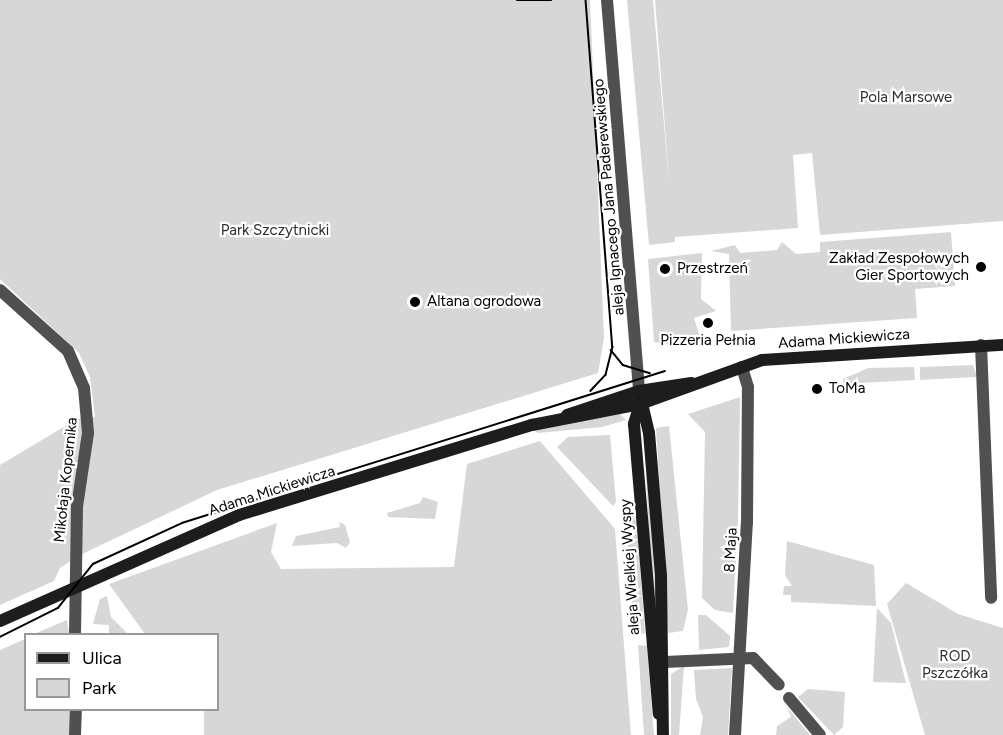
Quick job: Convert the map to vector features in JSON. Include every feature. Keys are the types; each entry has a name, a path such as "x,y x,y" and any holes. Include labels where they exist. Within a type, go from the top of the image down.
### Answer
{"main road":[{"name":"Adama Mickiewicza","path":"0,621 72,587 239,515 564,417 742,367 804,354 1003,345"},
{"name":"aleja Wielkiej Wyspy","path":"640,397 649,433 665,662 662,732"},
{"name":"aleja Wielkiej Wyspy","path":"640,397 634,424 653,681 662,732"}],"street":[{"name":"aleja Ignacego Jana Paderewskiego","path":"607,0 640,397"},
{"name":"Mikołaja Kopernika","path":"0,290 68,351 84,388 88,433 72,587 75,633"},
{"path":"981,345 991,598"},
{"name":"8 Maja","path":"735,735 741,658 748,447 742,367"},
{"path":"665,662 741,658 758,660 779,685"},
{"path":"789,698 820,735"},
{"path":"75,735 76,711"}],"green space":[{"name":"Park Szczytnicki","path":"0,0 590,0 604,338 598,373 217,490 80,555 60,568 54,581 0,605 0,465 77,419 95,417 90,377 79,353 0,279"},
{"name":"Pola Marsowe","path":"627,0 653,0 670,192 655,0 1003,0 1003,221 820,235 812,153 793,155 798,228 675,237 675,242 649,245"},
{"path":"951,232 955,286 915,289 917,318 731,331 729,254 711,251 735,245 740,253 777,250 782,242 796,254 820,252 820,242"},
{"path":"702,253 701,299 716,311 694,318 700,337 675,345 654,342 648,259"},
{"path":"973,365 977,377 920,380 920,367"},
{"path":"914,367 915,380 843,384 843,379 868,368"},
{"path":"740,397 738,519 733,613 715,610 702,598 705,432 688,414"},
{"path":"620,414 626,420 602,427 538,433 533,429"},
{"path":"669,426 688,610 683,631 668,633 656,428"},
{"path":"644,434 659,633 654,633"},
{"path":"610,435 616,502 613,506 557,447 568,437"},
{"path":"540,441 615,529 631,735 204,735 204,711 219,711 219,633 144,633 109,584 277,523 271,552 281,569 454,567 467,464"},
{"path":"423,497 438,502 435,519 388,517 387,513 420,503"},
{"path":"625,507 631,507 637,525 645,634 634,632"},
{"path":"339,522 345,525 350,542 346,548 337,543 292,546 296,536 340,527"},
{"path":"787,541 874,565 876,606 791,602 791,595 783,595 784,586 792,586 785,575"},
{"name":"ROD Pszczółka","path":"906,583 958,614 1003,628 1003,735 925,735 887,604"},
{"path":"107,596 111,617 127,633 109,633 109,625 93,624 100,599"},
{"path":"877,608 891,623 906,683 873,682"},
{"path":"698,615 706,615 730,636 729,647 699,650"},
{"path":"67,620 69,633 36,633"},
{"path":"24,639 24,711 70,711 70,735 0,735 0,650"},
{"path":"638,645 647,646 654,735 644,735"},
{"path":"684,666 679,735 671,735 671,674"},
{"path":"732,668 728,735 700,735 703,717 696,699 694,670"},
{"path":"808,689 845,692 843,727 834,735 798,697"},
{"path":"787,707 810,735 776,735 777,726 791,717"}],"tram line":[{"path":"517,0 551,0"},
{"path":"586,0 613,347 606,375 591,391"},
{"path":"611,350 623,365 650,373"},
{"path":"0,637 58,608 93,564 182,523 665,371"}],"place":[{"name":"Zakład Zespołowych Gier Sportowych","path":"981,267"},
{"name":"Przestrzeń","path":"665,269"},
{"name":"Altana ogrodowa","path":"415,302"},
{"name":"Pizzeria Pełnia","path":"708,323"},
{"name":"ToMa","path":"817,389"}]}
